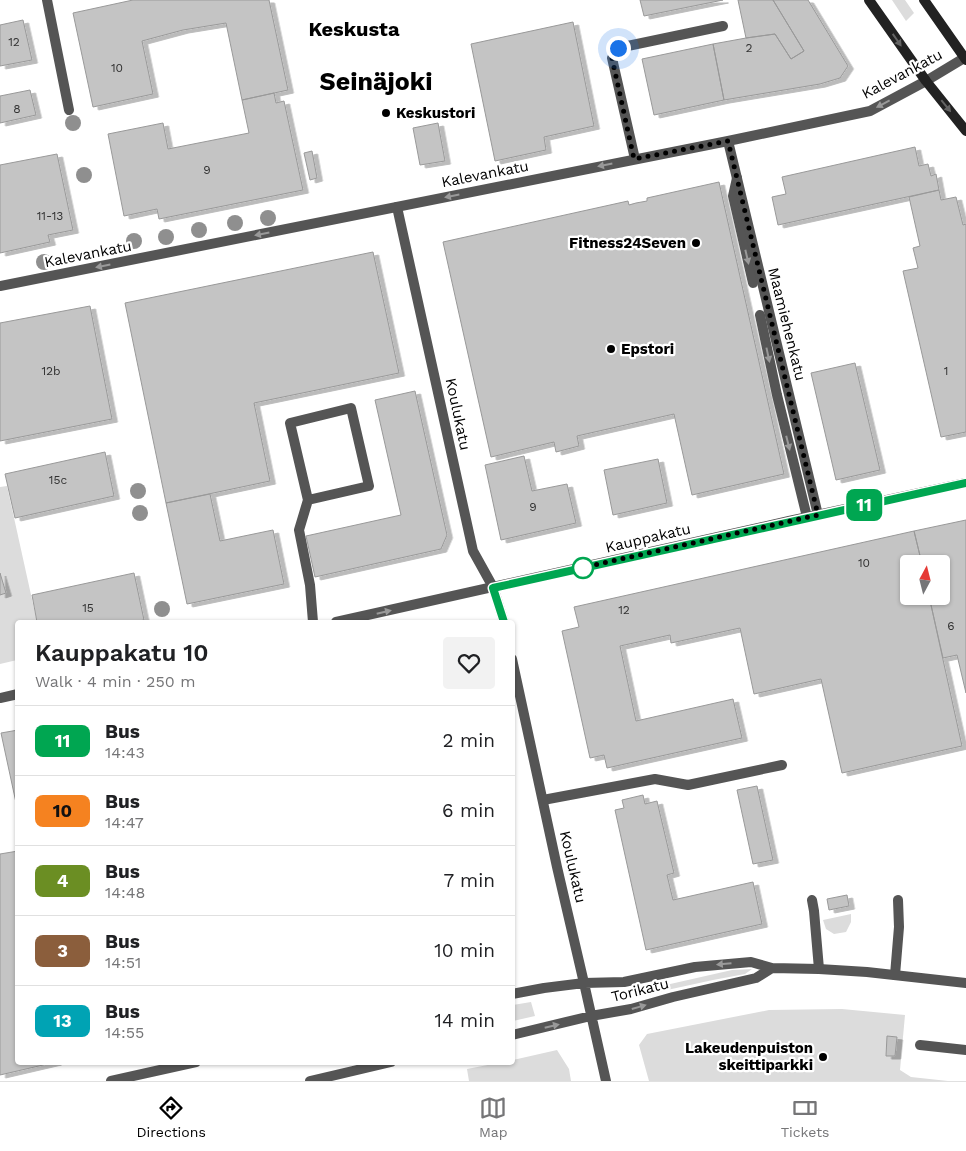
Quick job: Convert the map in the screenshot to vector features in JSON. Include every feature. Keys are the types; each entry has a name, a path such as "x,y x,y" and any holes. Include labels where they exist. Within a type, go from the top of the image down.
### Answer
{"main road":[{"path":"869,0 926,80 966,131"},
{"path":"924,0 965,58"}],"street":[{"path":"47,0 69,110"},
{"path":"634,159 612,58 618,48 723,26"},
{"name":"Kalevankatu","path":"0,286 870,111 965,58"},
{"name":"Maamiehenkatu","path":"728,141 818,515"},
{"path":"737,178 732,196 753,283"},
{"name":"Koulukatu","path":"398,207 473,551 493,588 503,620"},
{"path":"760,315 779,404 807,518"},
{"path":"308,500 369,486 350,408 290,423 308,500 299,530 308,578 313,620"},
{"name":"Kauppakatu","path":"345,620 966,483"},
{"name":"Koulukatu","path":"515,673 606,1081"},
{"path":"0,698 15,695"},
{"path":"543,800 655,780 688,785 782,765"},
{"path":"812,900 819,969"},
{"path":"895,975 900,927 898,900"},
{"name":"Torikatu","path":"515,993 544,988 624,982 695,967 751,962 772,968 819,969 966,983"},
{"name":"Torikatu","path":"515,1034 591,1016 631,1009 673,997 756,978 772,968"},
{"path":"920,1045 966,1050"},
{"path":"111,1081 183,1065"},
{"path":"310,1081 378,1065"}],"shaded area":[{"path":"892,0 905,0 914,13 906,21"},
{"path":"7,486 37,620 15,620 15,660 0,664 0,487"},
{"path":"851,914 851,922 846,932 834,934 826,929 823,920"},
{"path":"752,969 745,974 635,997 635,992 732,970"},
{"path":"531,1002 535,1016 515,1021 515,1005"},
{"path":"842,1009 905,1015 900,1070 911,1077 948,1081 649,1081 639,1045 647,1034 769,1010"},
{"path":"557,1050 569,1069 571,1081 469,1081 467,1069 488,1065 515,1065 515,1060"}],"building":[{"path":"133,0 269,0 288,90 242,100 226,23 183,30 142,41 153,94 93,107 73,13"},
{"path":"640,0 723,0 644,16"},
{"path":"738,0 773,0 804,51 791,59 775,34 746,38"},
{"path":"773,0 808,0 848,66 840,78 820,84 724,100 713,44 775,34 791,59 804,51"},
{"path":"23,20 32,60 0,66 0,25"},
{"path":"573,22 594,126 544,137 546,150 495,161 471,44"},
{"path":"713,44 724,100 654,115 642,59"},
{"path":"30,90 36,115 0,123 0,96"},
{"path":"274,93 276,103 284,101 303,190 159,219 157,209 124,216 108,134 163,123 168,149 249,133 242,100"},
{"path":"438,123 445,161 420,165 413,128"},
{"path":"915,147 919,166 928,164 931,176 936,174 939,190 778,225 772,197 786,194 782,177"},
{"path":"312,151 317,178 310,180 304,153"},
{"path":"57,154 73,230 48,235 50,242 0,253 0,165"},
{"name":"Epstori","path":"719,182 784,474 692,495 674,414 577,436 579,446 556,452 554,442 491,457 443,242 628,201 629,205 647,201 647,198"},
{"path":"939,190 941,200 956,197 963,225 966,224 966,432 941,437 903,271 918,268 913,248 920,246 909,197"},
{"path":"373,252 399,373 254,403 270,481 166,503 125,303"},
{"path":"90,306 112,419 0,441 0,323"},
{"path":"855,363 880,470 836,480 811,373"},
{"path":"415,391 447,535 441,549 315,577 306,536 401,515 375,400"},
{"path":"105,452 114,496 15,518 5,474"},
{"path":"524,456 532,491 567,484 576,523 501,540 485,465"},
{"path":"658,459 667,503 613,515 604,470"},
{"path":"210,494 220,541 273,530 284,584 187,604 166,503"},
{"path":"966,520 966,693 957,655 943,658 931,605 950,605 950,555 920,555 914,531"},
{"path":"914,531 920,555 900,555 900,605 931,605 962,746 842,773 821,679 754,694 740,628 671,643 670,635 620,646 636,721 733,699 742,738 607,768 604,755 590,758 562,631 579,627 574,607"},
{"path":"0,573 6,593 0,595"},
{"path":"134,573 144,620 37,620 32,595"},
{"path":"15,731 15,798 1,733"},
{"path":"757,786 773,860 753,864 737,790"},
{"path":"643,795 645,804 657,801 674,873 667,875 673,900 753,882 762,924 646,950 615,810 624,808 622,800"},
{"path":"15,852 15,1065 43,1065 0,1075 0,854"},
{"path":"847,895 849,906 829,910 827,899"},
{"path":"887,1036 897,1037 895,1056 886,1056"}],"bus line":[{"name":"11","path":"503,620 493,588 966,483"}],"place":[{"name":"Keskustori","path":"386,113"},
{"name":"Fitness24Seven","path":"696,243"},
{"name":"Epstori","path":"611,349"},
{"name":"Lakeudenpuiston skeittiparkki","path":"823,1057"}],"district":[{"name":"Keskusta","path":"354,29"},
{"name":"Seinäjoki","path":"376,81"}],"route":[{"path":"583,568 581,568 818,515 728,141 634,159 612,58 618,48"}]}
